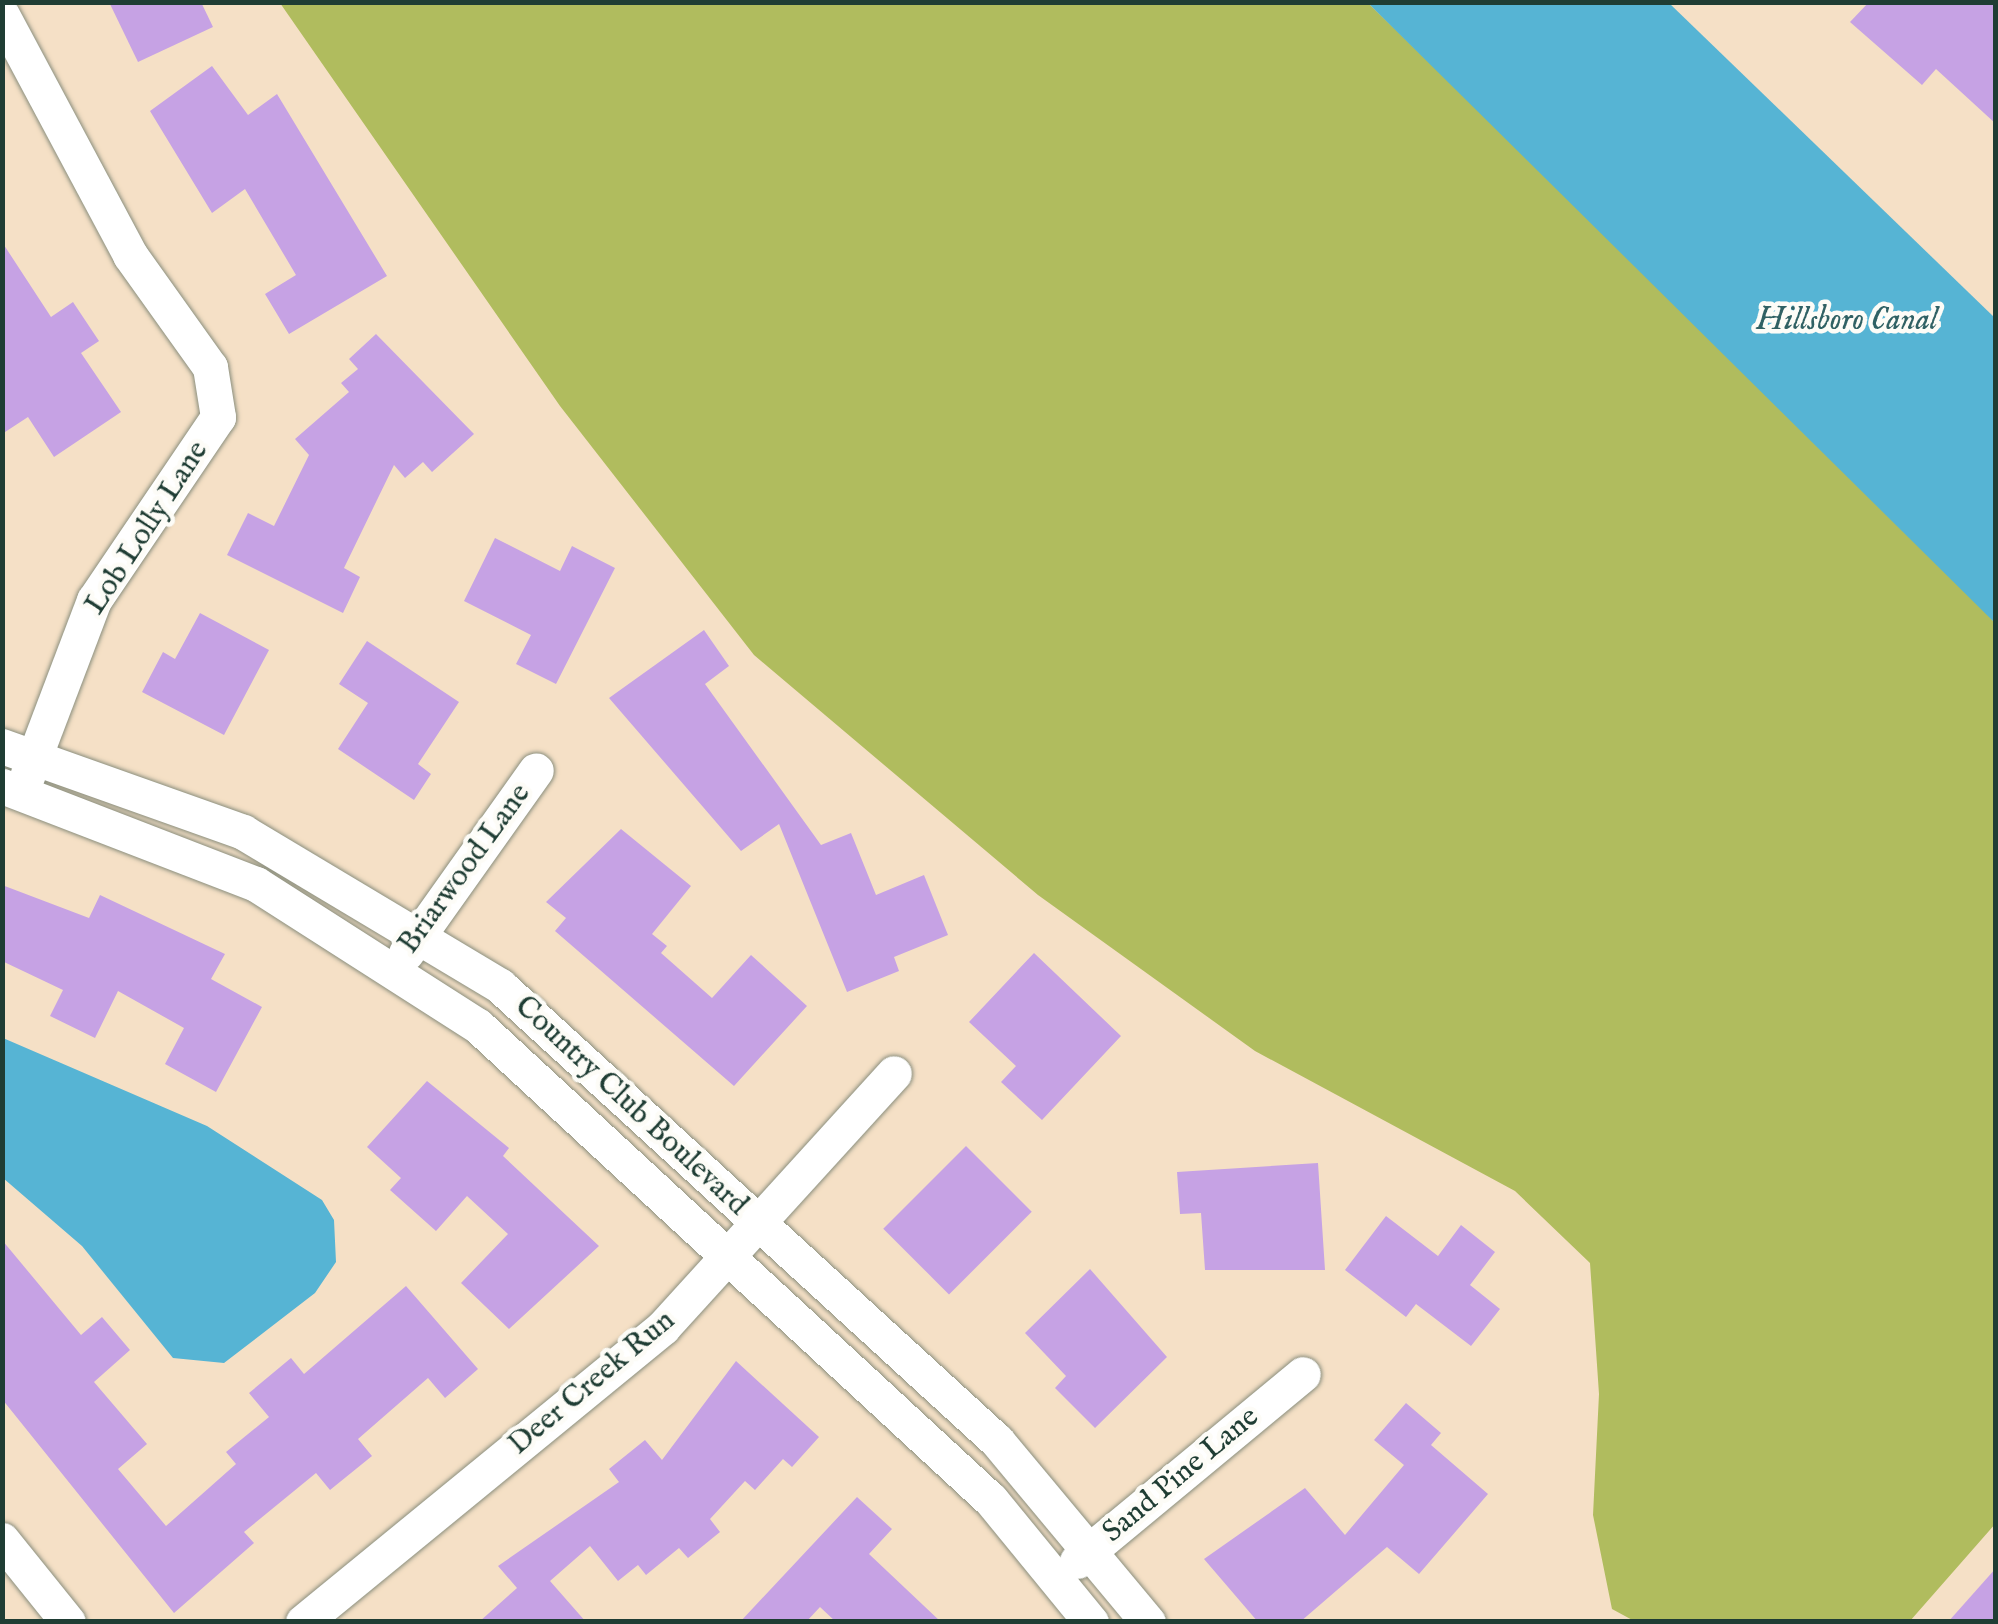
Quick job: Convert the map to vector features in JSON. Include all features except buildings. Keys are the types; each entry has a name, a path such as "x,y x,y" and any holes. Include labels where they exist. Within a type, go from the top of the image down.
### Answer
{"street":[{"name":"Lob Lolly Lane","path":"2,16 130,255 210,367 218,417 94,600 20,750 12,788"},
{"name":"Country Club Boulevard","path":"20,750 243,832 420,934 542,1022 997,1440 1094,1548 1148,1622"},
{"name":"Briarwood Lane","path":"394,968 536,770"},
{"name":"Country Club Boulevard","path":"12,788 256,884 394,968 566,1100 729,1251 1058,1576 1091,1622"},
{"name":"Deer Creek Run","path":"303,1622 663,1327 755,1220 894,1072"},
{"name":"Sand Pine Lane","path":"1058,1576 1303,1374"},
{"path":"2,1540 68,1622"}],"green space":[{"path":"280,3 1368,3 1924,543 1995,623 1996,1523 1910,1621 1636,1622 1612,1609 1593,1515 1599,1394 1590,1263 1515,1191 1255,1051 1038,895 754,655 560,406"}],"water":[{"name":"Hillsboro Canal","path":"1368,3 1669,3 1995,318 1995,623"},
{"path":"3,1038 207,1126 322,1200 334,1220 336,1262 315,1293 224,1363 173,1358 82,1246 3,1178"}]}
